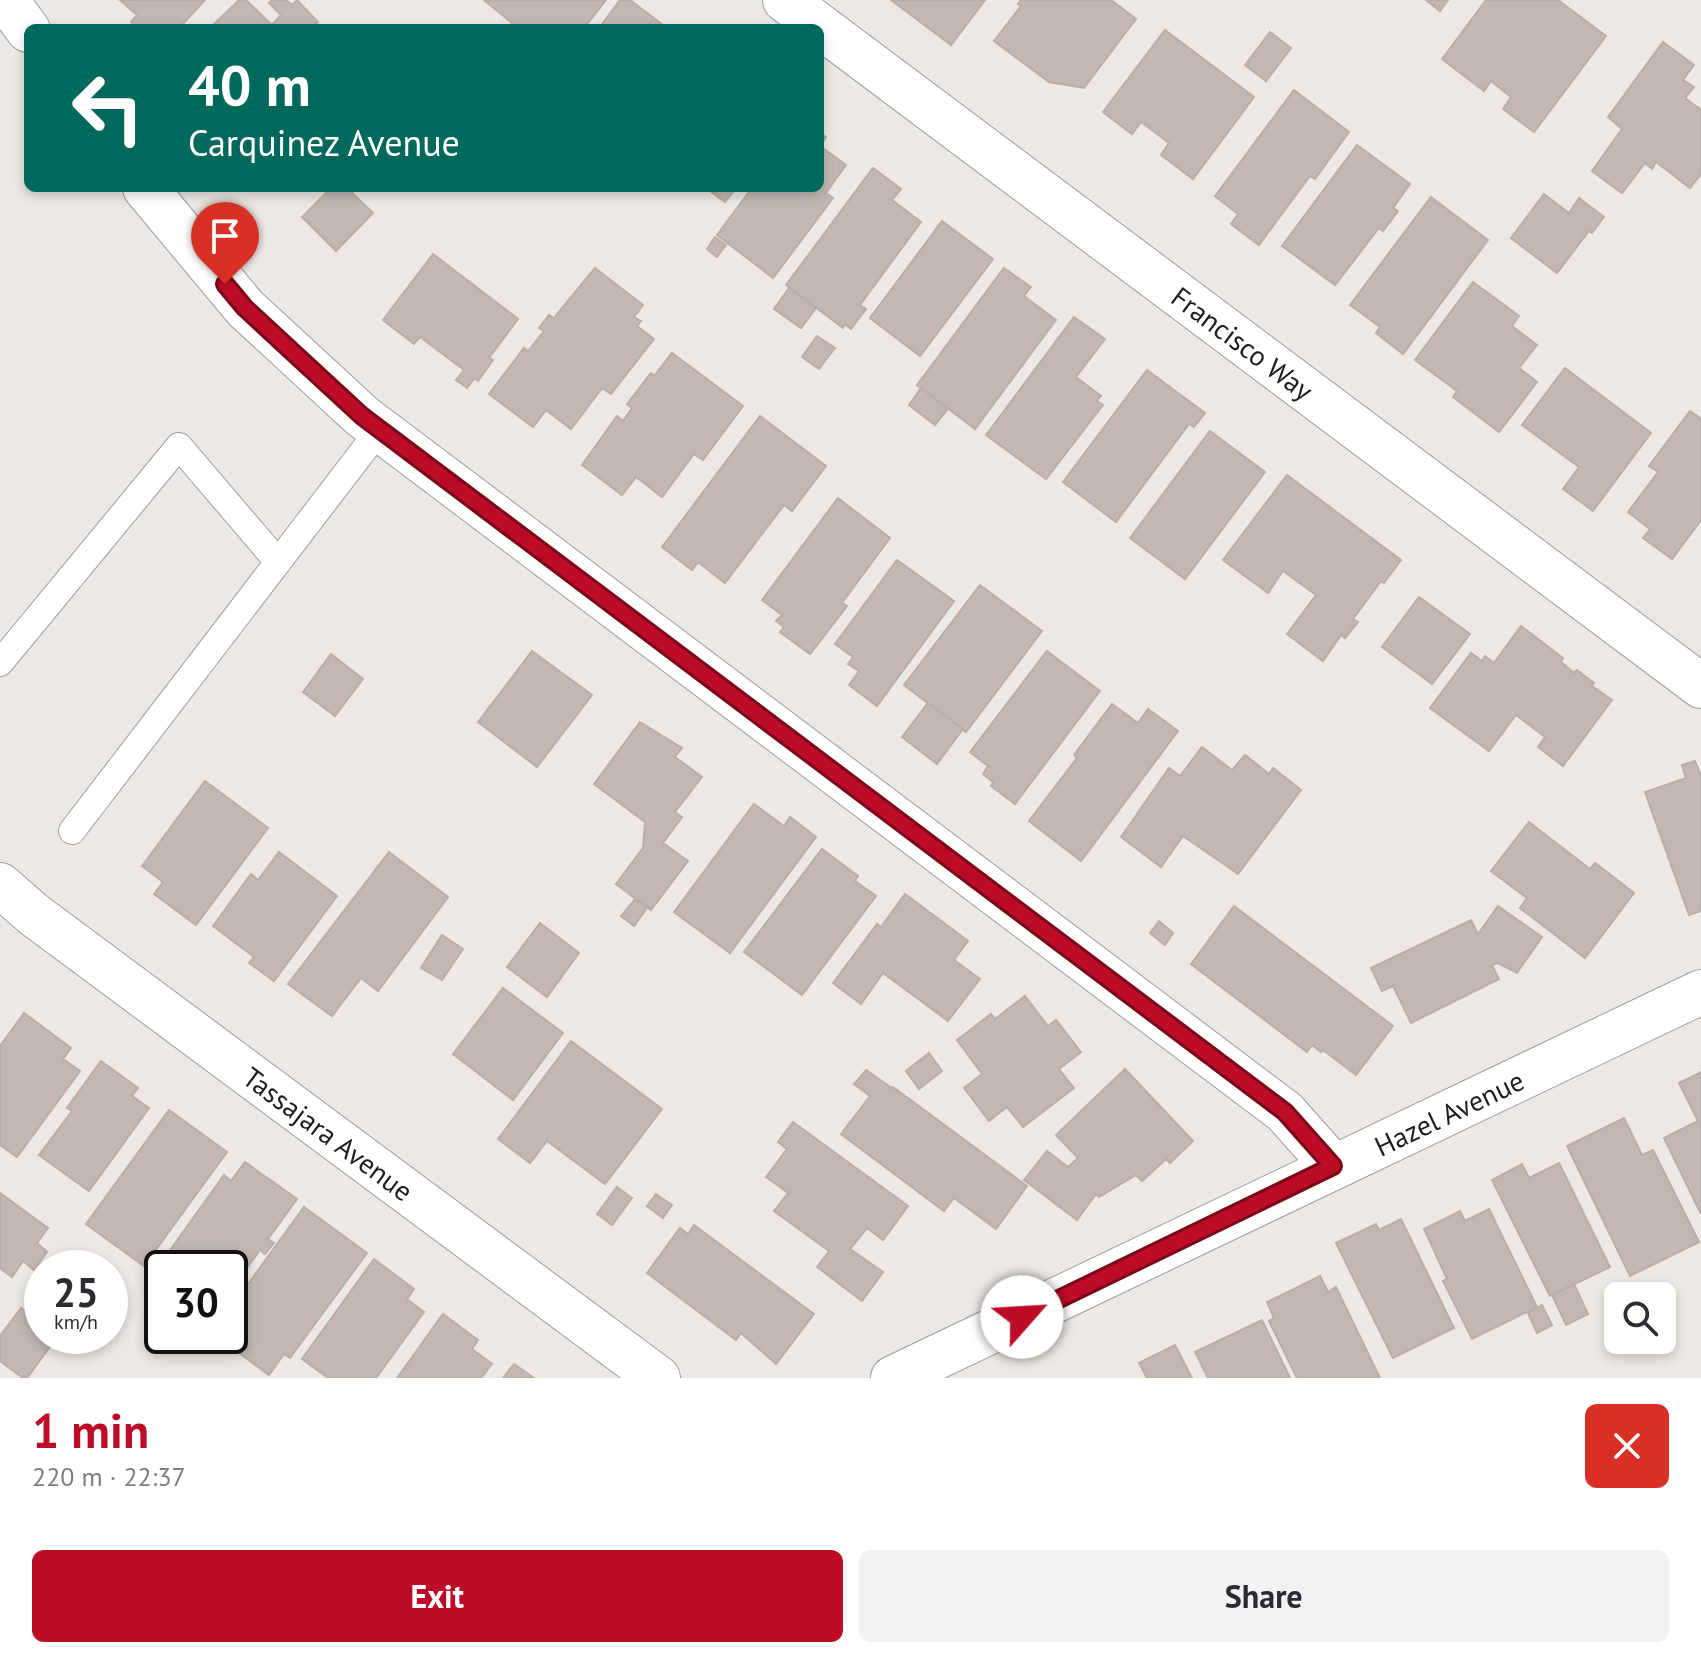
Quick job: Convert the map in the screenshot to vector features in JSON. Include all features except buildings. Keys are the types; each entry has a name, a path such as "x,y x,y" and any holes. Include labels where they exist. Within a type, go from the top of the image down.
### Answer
{"street":[{"path":"6,0 24,25"},
{"name":"Francisco Way","path":"785,0 817,24"},
{"name":"Francisco Way","path":"824,29 1701,686"},
{"path":"148,192 245,308 362,416 1285,1112 1333,1166"},
{"name":"Tassajara Avenue","path":"0,885 33,914 658,1378"},
{"name":"Hazel Avenue","path":"893,1378 938,1368 1333,1166 1701,992"}],"lane":[{"path":"72,831 380,429"},
{"path":"0,663 179,446 278,562"}],"route":[{"path":"225,284 245,308 362,416 1285,1112 1333,1166 1022,1317"}]}
